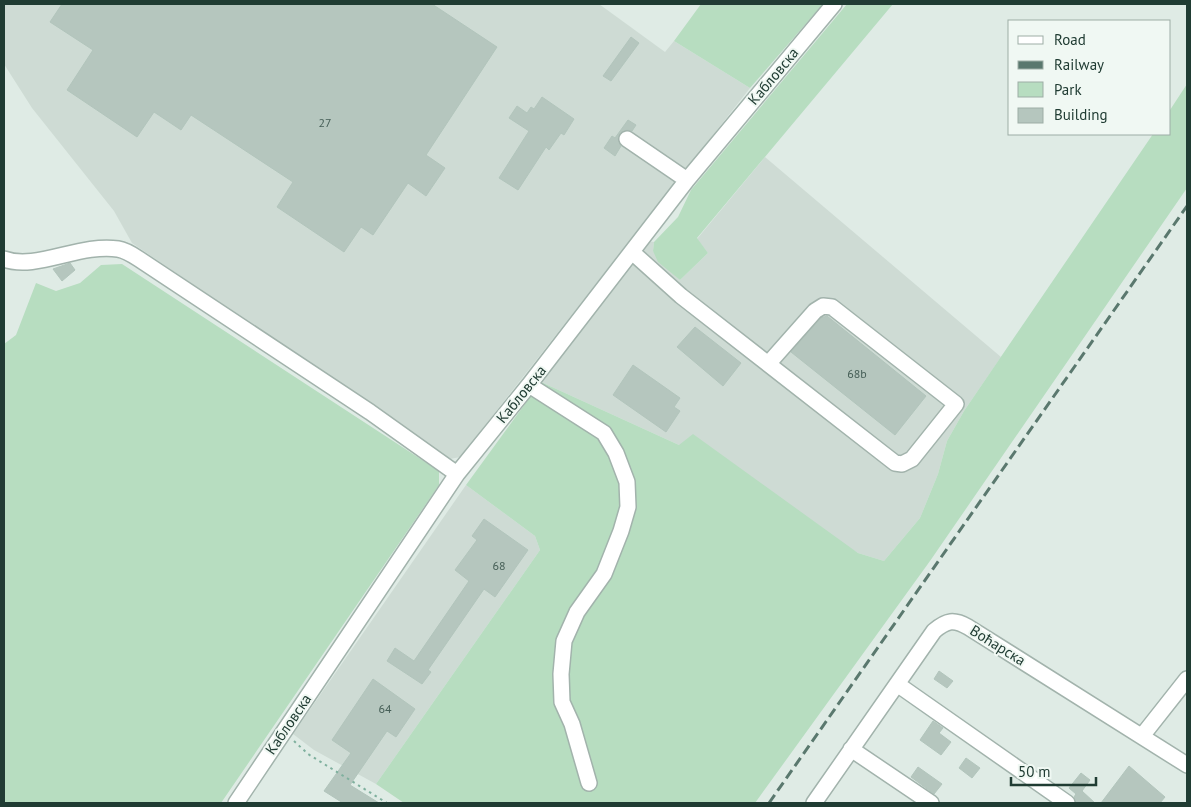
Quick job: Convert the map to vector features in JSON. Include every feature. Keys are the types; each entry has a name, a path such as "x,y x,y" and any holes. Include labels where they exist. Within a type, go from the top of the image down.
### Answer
{"street":[{"name":"Кабловска","path":"236,803 457,474 529,385 686,180 834,4"},
{"path":"627,139 686,180"},
{"path":"4,258 13,262 29,263 68,252 103,248 120,249 139,259 370,412 457,474"},
{"path":"632,252 681,296 768,364 895,463 902,464 912,459 956,404 832,307 823,306 815,311 768,364"},
{"path":"529,385 604,433 616,453 627,482 628,507 621,531 604,574 577,612 564,641 561,674 562,702 572,724 589,783"},
{"name":"Воћарска","path":"814,803 934,631 945,622 957,621 1187,765"},
{"path":"1142,736 1187,679"},
{"path":"897,684 1067,803"},
{"path":"851,749 931,803"}],"path":[{"path":"283,731 308,754 387,803"}],"shaded area":[{"path":"4,4 599,4 665,52 674,41 750,88 460,457 450,459 132,243 114,211 32,108 4,64"},
{"path":"765,157 1001,357 964,411 947,441 938,474 920,518 884,561 858,553 679,445 541,382 647,241 654,242 653,251 680,280 708,253 697,239"},
{"path":"466,485 535,536 540,550 376,784 314,750 293,734"}],"green space":[{"path":"701,4 823,4 750,88 674,41"},
{"path":"847,4 893,4 697,238 708,253 680,280 658,262 653,251 654,242 678,217 691,190"},
{"path":"1187,84 1187,188 930,561 755,803 404,803 376,784 540,550 535,536 466,485 541,382 679,445 693,434 858,553 884,561 920,518 938,474 947,441 964,411 1152,135 1171,135 1171,108"},
{"path":"122,264 439,471 439,485 221,803 4,803 4,344 16,335 36,283 56,291 80,283 101,265"}],"building":[{"path":"62,4 432,4 497,47 426,155 445,168 426,196 408,183 373,235 361,227 344,252 277,207 293,182 191,115 181,130 154,112 137,137 67,90 93,50 50,22"},
{"path":"631,37 639,43 611,81 603,76"},
{"path":"542,97 574,119 564,135 561,133 549,150 546,147 518,190 499,178 529,131 509,118 517,106 527,113 531,107 534,109"},
{"path":"628,120 636,125 632,131 627,130 620,133 618,139 621,146 615,156 604,148 612,136 615,138"},
{"path":"70,263 75,270 62,281 53,269"},
{"path":"827,316 926,396 895,435 791,352 821,318"},
{"path":"695,327 741,363 723,386 677,347"},
{"path":"633,365 680,398 674,407 680,411 666,432 613,395"},
{"path":"484,519 528,550 495,597 484,589 428,670 431,672 422,684 387,661 395,648 414,661 469,581 455,570 477,540 472,536"},
{"path":"939,671 953,681 947,688 934,679"},
{"path":"373,679 415,709 396,737 387,731 350,785 379,803 343,803 324,791 351,753 332,740"},
{"path":"933,721 943,728 939,733 951,742 941,755 920,740"},
{"path":"966,758 980,768 972,778 959,768"},
{"path":"1129,766 1165,797 1160,803 1101,803"},
{"path":"918,767 942,784 934,794 911,777"},
{"path":"1081,773 1090,780 1082,791 1095,803 1076,803 1074,797 1076,794 1069,788"}],"railway":[{"path":"769,803 1187,206"}]}
